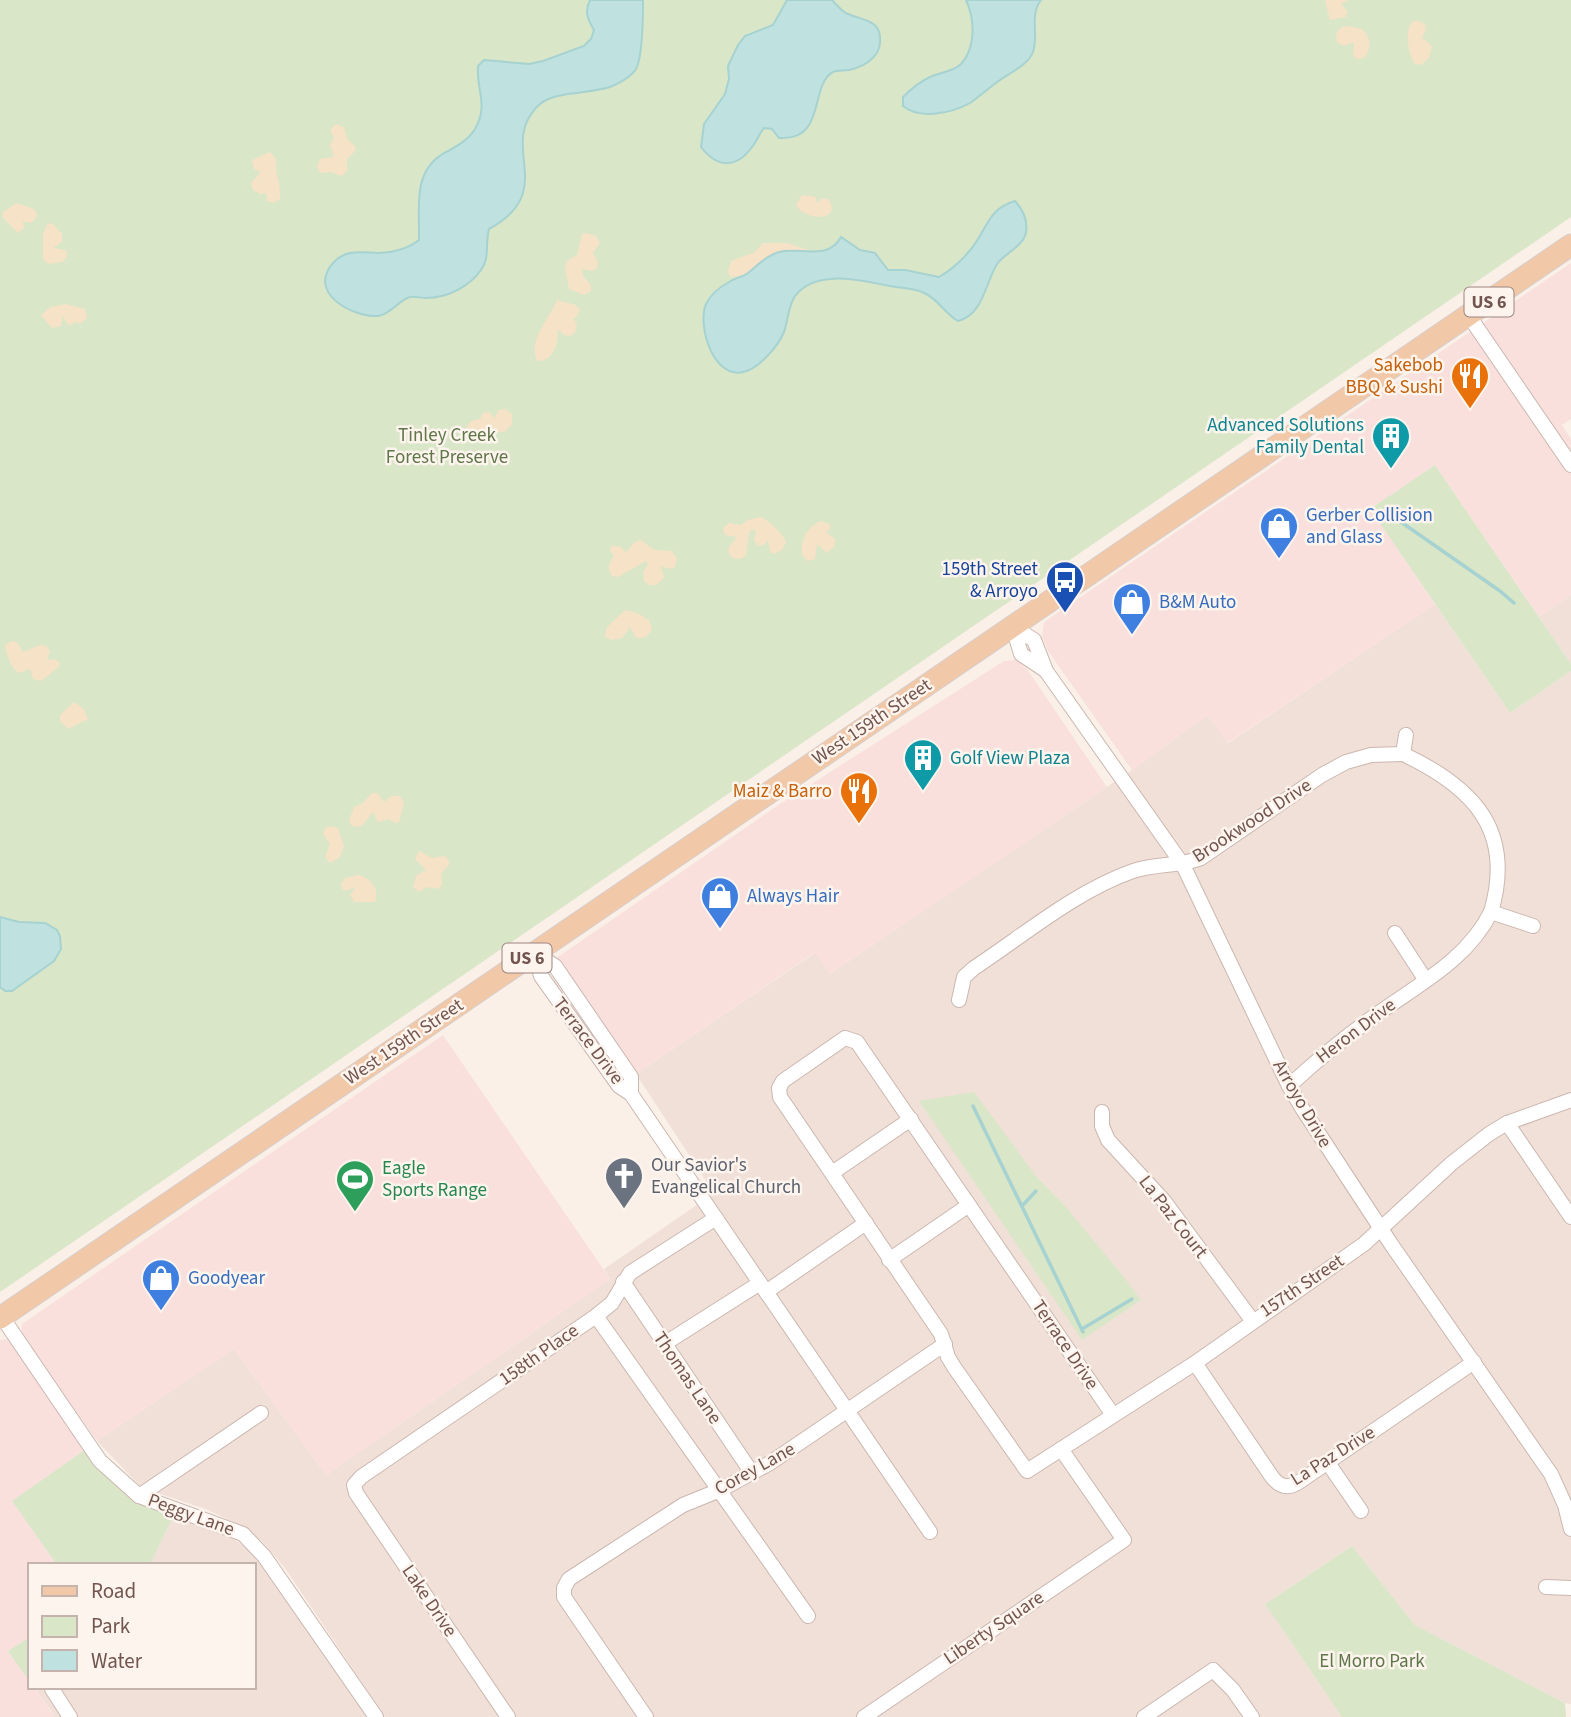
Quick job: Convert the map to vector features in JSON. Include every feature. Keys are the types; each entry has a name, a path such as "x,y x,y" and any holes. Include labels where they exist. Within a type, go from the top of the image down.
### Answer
{"main road":[{"name":"West 159th Street","path":"1,1317 1571,245"}],"street":[{"path":"1469,316 1571,465"},
{"name":"Arroyo Drive","path":"1013,626 1021,654 1046,670 1183,865 1289,1086 1382,1230 1550,1474 1565,1505 1571,1529"},
{"path":"1403,754 1406,735"},
{"name":"Brookwood Drive","path":"959,1000 964,977 974,968 1086,893 1134,871 1163,864 1183,865 1201,858 1322,775 1346,762 1371,755 1403,754"},
{"name":"Heron Drive","path":"1289,1086 1324,1053 1464,951 1480,933 1491,912 1497,890 1498,871 1495,847 1486,821 1471,797 1455,783 1431,767 1403,754"},
{"path":"1491,912 1533,926"},
{"path":"1395,933 1425,979"},
{"name":"Terrace Drive","path":"535,953 555,966 631,1077 631,1094 930,1532"},
{"name":"Terrace Drive","path":"1027,1471 954,1367 941,1335 778,1093 783,1081 841,1040 849,1038 857,1042 1113,1415"},
{"name":"157th Street","path":"1027,1471 1195,1363 1382,1230 1452,1163 1507,1123 1571,1100"},
{"name":"La Paz Court","path":"1102,1112 1102,1126 1108,1140 1164,1201 1252,1320"},
{"path":"832,1173 911,1119"},
{"path":"1507,1123 1571,1217"},
{"path":"889,1260 969,1205"},
{"name":"158th Place","path":"354,1485 361,1477 596,1316 621,1292 623,1282 630,1273 716,1218"},
{"path":"664,1345 866,1223"},
{"name":"Thomas Lane","path":"623,1282 752,1473"},
{"name":"Thomas Lane","path":"596,1316 808,1616"},
{"name":"Peggy Lane","path":"1,1317 100,1461 139,1496 243,1534 264,1556 376,1717"},
{"name":"Corey Lane","path":"646,1717 564,1597 564,1588 569,1580 683,1505 752,1473 945,1344"},
{"name":"La Paz Drive","path":"1195,1363 1279,1485 1289,1487 1474,1362"},
{"path":"139,1496 261,1413"},
{"name":"Liberty Square","path":"864,1717 1124,1540 1061,1449"},
{"path":"1328,1463 1361,1511"},
{"name":"Lake Drive","path":"354,1485 356,1493 508,1717"},
{"path":"1546,1587 1571,1588"},
{"path":"1144,1717 1213,1670 1233,1690 1252,1717"},
{"path":"52,1689 70,1717"}],"shaded area":[{"path":"1571,263 1571,419 1562,425 1571,439 1571,595 1539,617 1435,465 1370,509 1435,604 1227,743 1209,717 1205,717 1132,770 1048,651 1042,636 1044,622"},
{"path":"1571,595 1571,664 1539,617"},
{"path":"1435,604 1510,713 1571,671 1571,1704 1415,1625 1352,1546 1265,1604 1342,1717 385,1717 285,1568 262,1541 235,1523 206,1509 142,1488 97,1441 234,1349 326,1475 610,1279 604,1269 714,1193 636,1074 815,953 830,974 1132,770 1205,717 1209,717 1228,743","holes":["920,1101 1036,1176 1066,1207"]},
{"path":"1016,660 1027,669 1107,787 830,974 814,953 636,1074 555,959 777,806 1004,661"},
{"path":"443,1035 610,1279 326,1475 234,1349 97,1441 22,1335 22,1324"},
{"path":"6,1339 12,1344 86,1449 12,1501 56,1563 28,1563 28,1638 8,1651 28,1679 28,1689 35,1689 54,1716 52,1717 0,1717 0,1340"},
{"path":"173,1517 224,1532 251,1551 310,1630 369,1717 52,1717 54,1715 37,1691 40,1689 256,1689 256,1563 151,1563"}],"green space":[{"name":"Tinley Creek Forest Preserve","path":"0,0 1571,0 1571,217 0,1292"},
{"path":"1435,465 1571,664 1571,671 1510,713 1370,509"},
{"path":"974,1092 1036,1176 1066,1207 1141,1300 1082,1340 919,1101"},
{"path":"86,1449 106,1477 133,1498 173,1517 151,1563 56,1563 12,1501"},
{"name":"El Morro Park","path":"1352,1546 1415,1625 1565,1703 1566,1717 1342,1717 1265,1604"},
{"path":"28,1638 28,1679 8,1651"}],"sand":[{"path":"1325,0 1349,0 1341,4 1347,11 1346,17 1330,20"},
{"path":"1413,21 1425,24 1422,38 1432,46 1429,58 1421,65 1415,64 1409,49 1408,36"},
{"path":"1348,26 1362,29 1369,40 1364,58 1357,59 1353,56 1354,42 1344,46 1337,42 1338,31"},
{"path":"336,124 344,127 347,139 356,150 347,159 347,171 342,176 330,172 320,173 317,167 320,159 334,157 330,145 334,138 330,130"},
{"path":"270,152 276,159 280,194 280,199 274,203 267,201 266,193 260,194 253,190 251,183 261,172 254,169 252,160"},
{"path":"802,195 816,197 817,204 821,199 828,199 832,206 831,211 822,217 808,215 796,205"},
{"path":"16,203 34,209 37,214 35,220 30,223 23,221 24,228 18,233 3,218 2,213"},
{"path":"48,223 53,224 62,234 62,242 53,248 66,250 67,257 62,262 48,264 43,259 43,234"},
{"path":"582,234 596,236 600,243 593,253 598,262 597,268 593,271 582,269 591,291 584,295 569,289 565,267 567,261 577,255"},
{"path":"763,243 787,243 811,251 775,253 745,275 731,277 728,272 731,261 755,252"},
{"path":"557,300 576,305 580,310 576,318 573,318 577,324 575,332 571,336 564,335 558,329 552,355 537,361 537,337"},
{"path":"66,304 85,309 87,318 81,323 75,322 71,325 67,324 63,316 61,326 52,328 41,315 51,307"},
{"path":"505,409 512,414 512,424 506,431 495,433 490,443 466,432 468,424 480,419 483,413 490,412 494,418 499,410"},
{"path":"761,517 785,539 782,550 774,554 770,552 768,540 763,546 757,545 754,540 756,531 752,529 746,556 740,559 732,558 728,551 736,537 725,535 723,528 729,523 741,525"},
{"path":"821,521 830,524 830,529 826,532 835,539 835,546 827,553 817,544 815,559 807,561 802,555 803,539 808,530"},
{"path":"641,540 654,550 672,551 677,558 675,567 670,569 661,566 664,578 656,585 649,585 644,581 643,572 648,564 646,561 618,577 612,576 609,570 614,555 610,551 611,546 619,546 626,552 635,542"},
{"path":"625,610 649,620 652,629 643,637 636,638 630,627 622,638 612,640 605,637 607,627"},
{"path":"12,641 17,642 23,652 40,645 46,646 50,651 47,660 55,659 60,663 59,667 41,681 33,679 30,669 18,673 11,664 5,645"},
{"path":"74,702 84,709 88,719 68,729 60,721 60,715"},
{"path":"372,793 378,793 384,802 391,796 400,796 404,803 399,822 388,819 378,822 373,812 362,825 351,825 349,821 354,807 363,803"},
{"path":"325,828 338,828 344,846 340,857 330,863 325,857 330,844 323,834"},
{"path":"420,851 432,858 445,856 449,861 449,865 441,873 442,884 439,889 427,887 419,892 413,887 416,876 426,870 415,859"},
{"path":"358,875 373,885 375,902 354,902 350,895 356,887 346,891 342,889 341,884 345,878"}],"water":[{"path":"590,0 643,0 641,45 636,69 610,87 554,97 535,109 526,124 523,139 525,185 520,200 509,215 489,229 484,266 476,276 449,294 426,298 410,297 378,316 356,312 335,301 328,293 325,283 327,273 339,258 356,252 395,251 419,240 420,193 425,172 441,155 468,138 479,120 482,105 478,66 484,60 529,64 584,46 591,39 594,30 588,16"},
{"path":"787,0 832,0 846,13 871,22 880,35 877,53 860,67 833,72 826,79 811,122 804,131 794,137 779,138 772,129 764,128 752,147 740,159 726,163 713,159 701,147 704,124 725,94 729,79 728,66 745,36 773,25"},
{"path":"966,0 1041,0 1037,6 1031,57 963,107 936,114 910,110 903,106 903,97 906,94 926,79 958,67 966,57 972,42 972,33"},
{"path":"1015,201 1026,219 1025,237 997,264 978,306 966,318 958,321 928,295 918,291 853,280 827,279 804,287 795,296 781,338 767,356 749,370 732,372 723,367 710,349 704,324 708,300 722,286 746,274 774,254 787,251 821,251 835,245 841,237 860,250 875,253 888,270 905,270 939,277 968,253 994,214"},
{"path":"0,917 19,922 45,923 57,930 60,936 61,949 54,961 12,991 5,991 0,987"}],"waterway":[{"path":"1391,515 1514,603"},
{"path":"973,1106 1083,1332"},
{"path":"1022,1206 1036,1191"},
{"path":"1082,1329 1132,1299"}],"place":[{"name":"Sakebob BBQ & Sushi","path":"1470,410"},
{"name":"Advanced Solutions Family Dental","path":"1391,470"},
{"name":"Gerber Collision and Glass","path":"1279,560"},
{"name":"159th Street & Arroyo","path":"1065,614"},
{"name":"B&M Auto","path":"1132,636"},
{"name":"Golf View Plaza","path":"923,792"},
{"name":"Maiz & Barro","path":"859,825"},
{"name":"Always Hair","path":"720,930"},
{"name":"Our Savior's Evangelical Church","path":"624,1210"},
{"name":"Eagle Sports Range","path":"355,1213"},
{"name":"Goodyear","path":"161,1312"}]}
